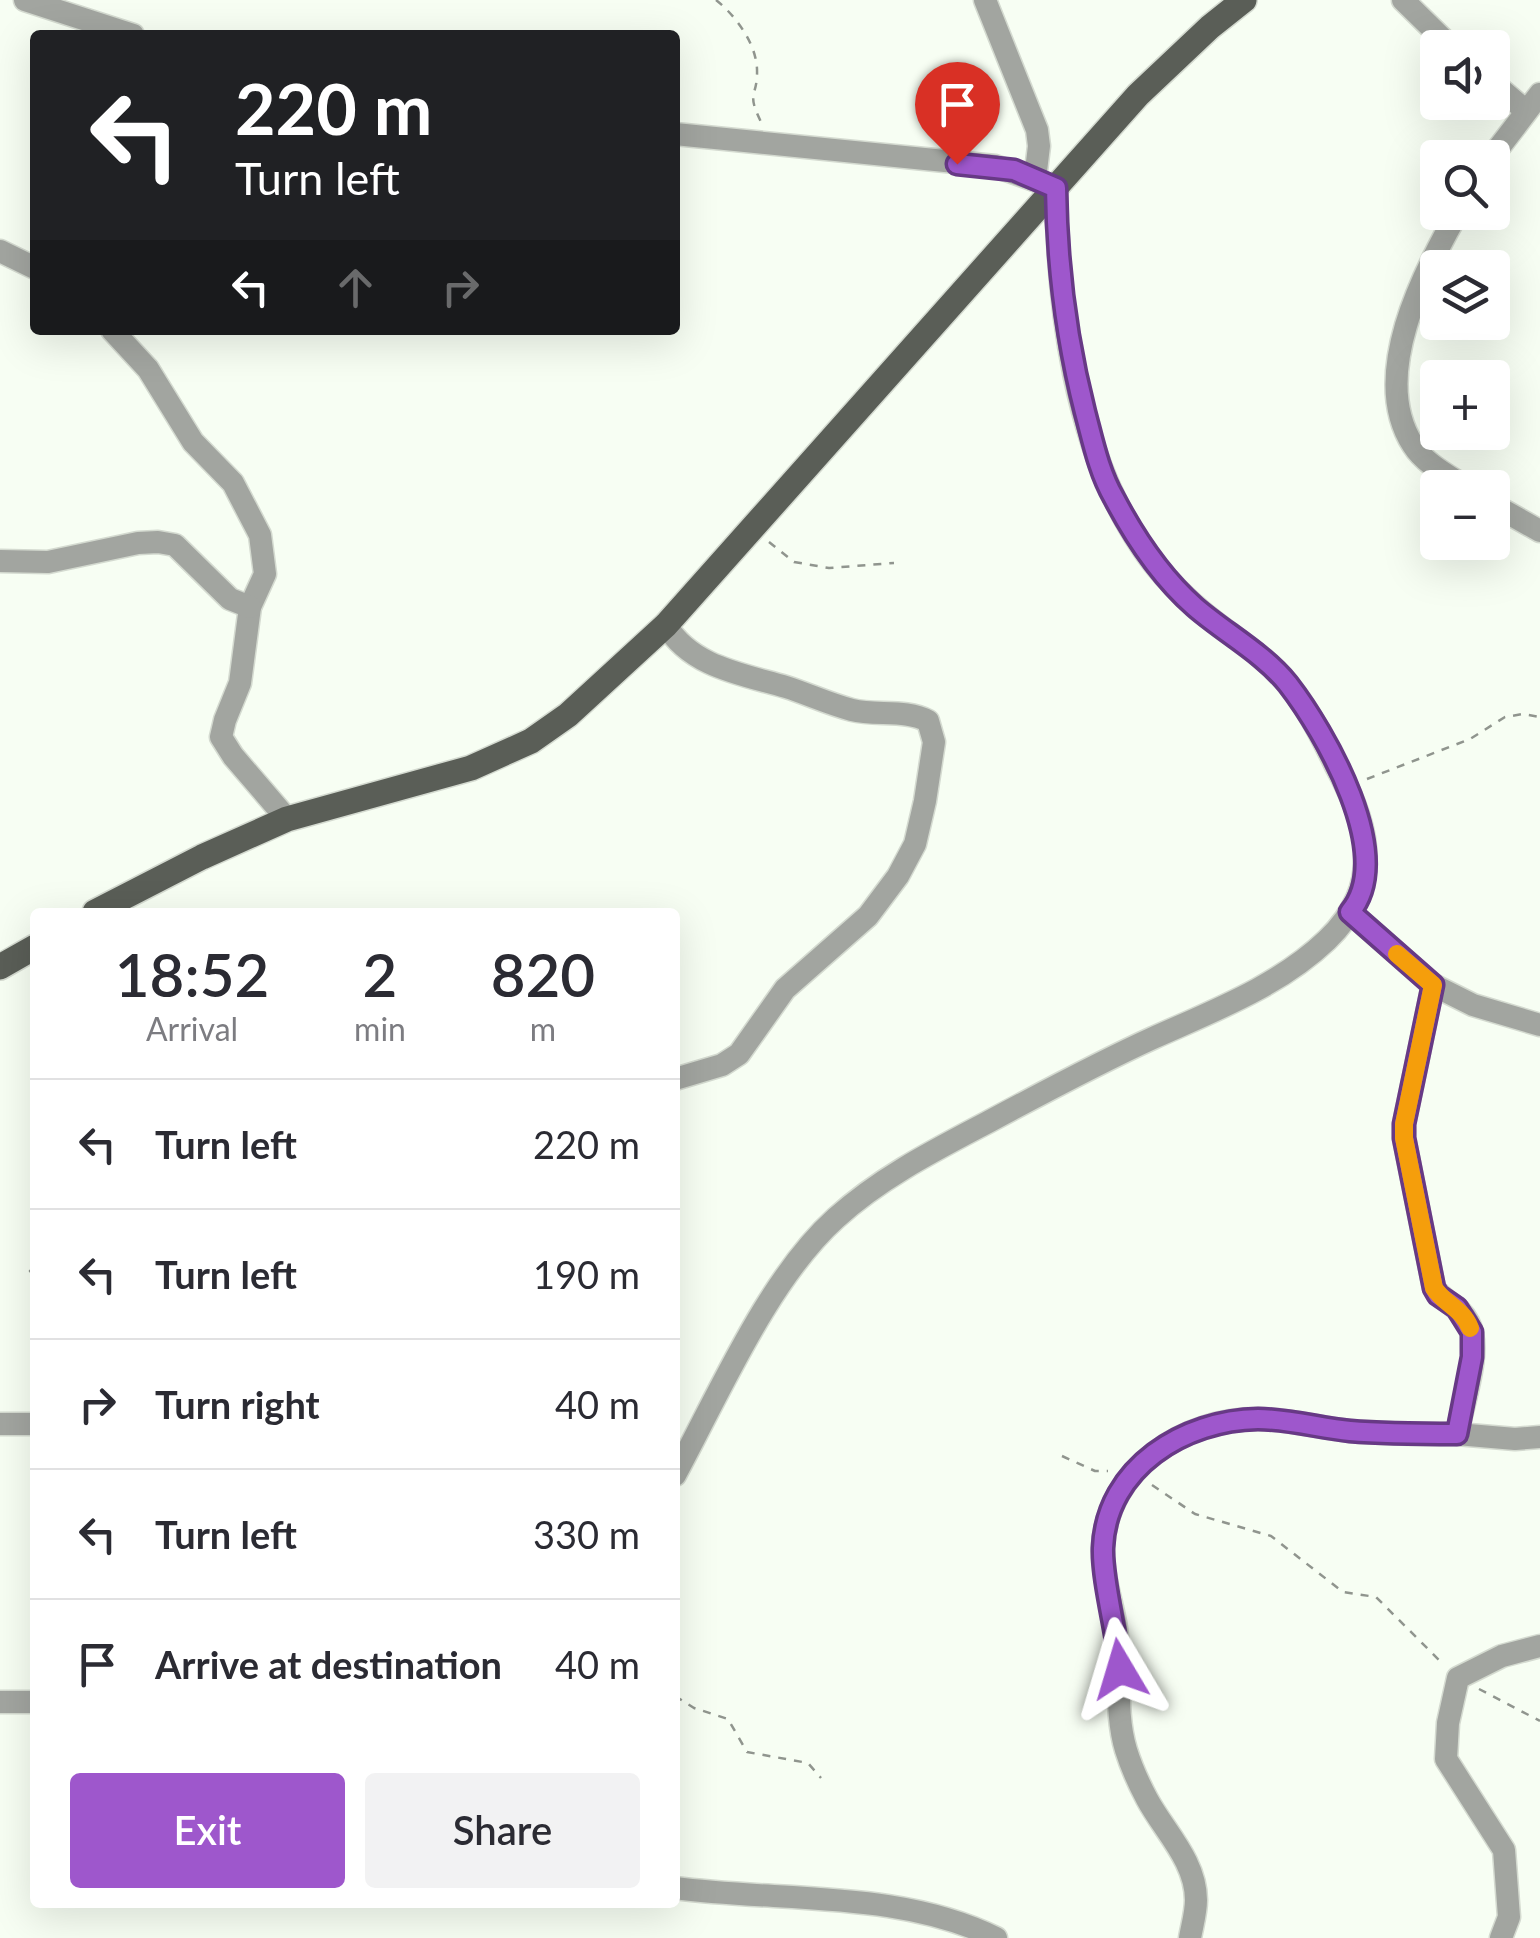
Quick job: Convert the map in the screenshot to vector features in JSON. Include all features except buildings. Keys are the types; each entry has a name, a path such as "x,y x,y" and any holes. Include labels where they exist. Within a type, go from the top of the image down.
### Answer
{"main road":[{"path":"103,908 287,818 471,768 531,741 568,715 666,625 1046,183 1210,27 1244,0"},
{"path":"0,968 30,950"}],"street":[{"path":"25,0 118,30"},
{"path":"680,1466 770,1300 804,1250 834,1219 868,1191 928,1154 1106,1060 1274,980 1326,940 1350,912 1364,881 1365,844 1347,786 1312,719 1286,682 1193,604 1144,550 1098,463 1064,319 1058,254 1037,130 985,0"},
{"path":"1402,0 1433,30"},
{"path":"1504,140 1533,102 1510,91"},
{"path":"680,134 995,166 1046,183"},
{"path":"1440,470 1414,447 1402,422 1396,382 1401,340 1416,298 1449,230"},
{"path":"0,250 30,265"},
{"path":"117,335 148,368 193,442 233,483 250,510 265,556 265,574 250,608 240,683 224,720 222,737 224,746 287,818"},
{"path":"1510,514 1540,531"},
{"path":"0,561 48,562 123,546 158,542 175,545 230,598 250,608"},
{"path":"666,625 688,651 752,679 853,710 918,716 928,721 934,742 914,844 898,876 868,916 785,989 739,1054 722,1065 680,1078"},
{"path":"1350,912 1433,985 1473,1005 1540,1025"},
{"path":"1433,985 1404,1138 1434,1288 1457,1308 1472,1332 1472,1357 1457,1434"},
{"path":"1190,1938 1196,1898 1190,1869 1147,1799 1126,1749 1119,1715 1118,1642 1103,1547 1107,1524 1132,1472 1158,1448 1188,1433 1260,1419 1375,1433 1457,1434 1515,1440 1540,1437"},
{"path":"0,1424 30,1424"},
{"path":"1501,1938 1509,1918 1504,1850 1446,1759 1448,1723 1458,1678 1502,1656 1540,1646"},
{"path":"0,1702 30,1702"},
{"path":"680,1888 861,1903 930,1913 996,1938"}],"path":[{"path":"716,0 748,39 758,68 751,102 771,143"},
{"path":"752,528 794,562 828,568 894,564"},
{"path":"1347,786 1470,739 1505,717 1540,717"},
{"path":"1062,1456 1095,1470 1132,1472 1195,1514 1271,1536 1343,1592 1376,1598 1458,1678 1540,1721"},
{"path":"680,1699 728,1720 748,1752 808,1763 822,1778"}],"slow traffic":[{"path":"1397,954 1433,985 1404,1138 1434,1288 1457,1308 1470,1328"}],"route":[{"path":"957,164 1014,170 1056,188 1064,319 1098,463 1112,495 1144,550 1193,604 1286,682 1312,719 1351,795 1365,844 1364,881 1350,912 1433,985 1404,1138 1434,1288 1457,1308 1472,1332 1472,1357 1457,1434 1375,1433 1260,1419 1232,1422 1188,1433 1158,1448 1132,1472 1107,1524 1103,1547 1120,1669"}]}
